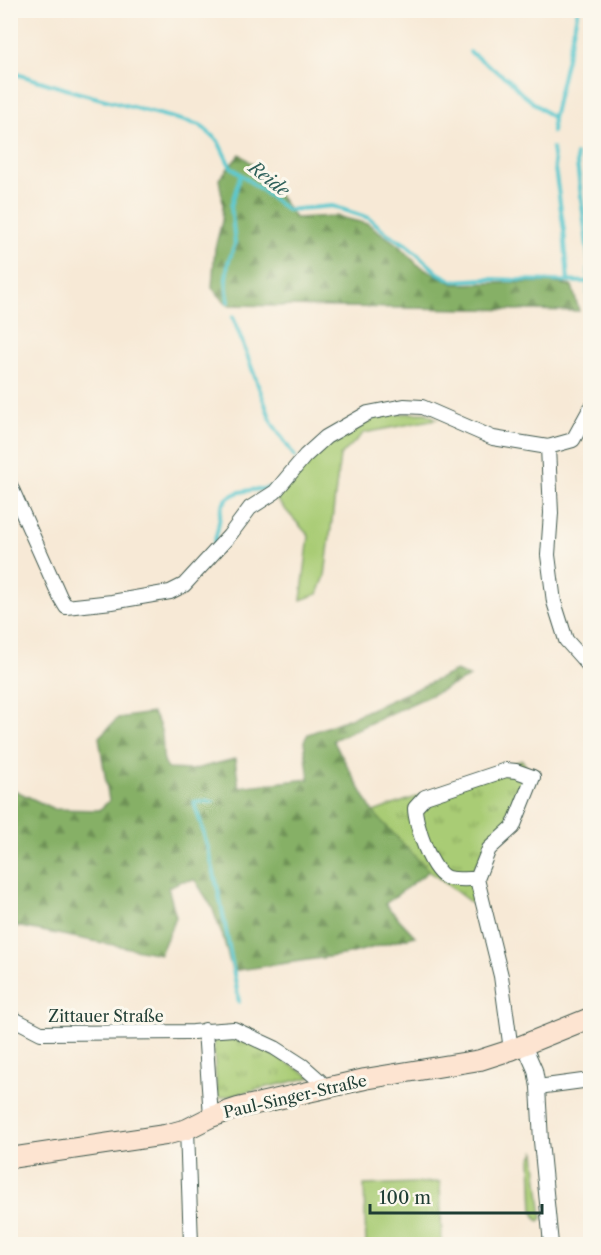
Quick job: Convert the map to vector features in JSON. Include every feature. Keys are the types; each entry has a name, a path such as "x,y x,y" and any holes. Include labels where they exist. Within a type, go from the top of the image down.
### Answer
{"street":[{"path":"10,485 66,607 170,592 184,585 229,536 250,508 275,492 305,456 326,437 368,413 404,406 422,407 493,438 548,447 573,440"},
{"path":"550,467 573,440 591,409"},
{"path":"548,447 550,467 548,555 554,602 566,640 591,667"},
{"path":"477,879 448,878 436,870 417,824 415,808 425,796 506,770 533,777 513,828 489,849 477,879 518,1047 535,1071 551,1245"},
{"name":"Zittauer Straße","path":"10,1017 41,1033 193,1032 234,1029 251,1035 303,1066 320,1081 321,1089"},
{"name":"Paul-Singer-Straße","path":"10,1158 165,1135 187,1129 211,1117 238,1108 365,1079 480,1060 591,1018"},
{"path":"205,1030 211,1117"},
{"path":"538,1087 591,1080"},
{"path":"187,1129 191,1245"}],"green space":[{"path":"240,154 262,172 295,218 336,216 368,224 398,245 418,265 454,284 550,282 572,286 579,311 228,305 212,288 215,248 222,221 223,203 219,179"},
{"path":"426,413 437,419 364,433 340,456 325,576 318,594 301,600 309,536 275,498 329,439 372,417 387,414"},
{"path":"456,671 470,677 333,740 373,812 429,871 385,904 415,936 349,954 232,971 212,907 195,880 182,881 168,887 176,917 160,954 16,926 10,909 10,788 54,809 99,810 109,801 99,737 118,718 152,713 161,729 163,758 168,769 191,770 235,759 239,787 309,779 304,741 308,734 353,717"},
{"path":"522,760 533,777 513,827 472,870 482,911 429,871 373,812"},
{"path":"237,1034 312,1077 220,1098 217,1095 213,1041 218,1037"},
{"path":"535,1152 542,1218 539,1221 533,1212 531,1159"},
{"path":"440,1182 442,1244 366,1244 364,1185"}],"waterway":[{"path":"552,132 553,118 578,10"},
{"path":"470,52 509,80 521,93 553,118"},
{"name":"Reide","path":"10,72 200,125 218,141 230,166 287,210 332,206 369,218 388,234 407,245 438,273 453,281 486,279 590,282"},
{"path":"552,148 564,231 568,281"},
{"path":"576,155 589,262 590,336"},
{"path":"228,302 226,279 228,263 235,244 231,206 240,176"},
{"path":"233,317 272,423 295,457"},
{"path":"214,543 221,510 228,498 241,492 270,488"},
{"path":"213,801 194,802 215,876 239,1002"}]}
